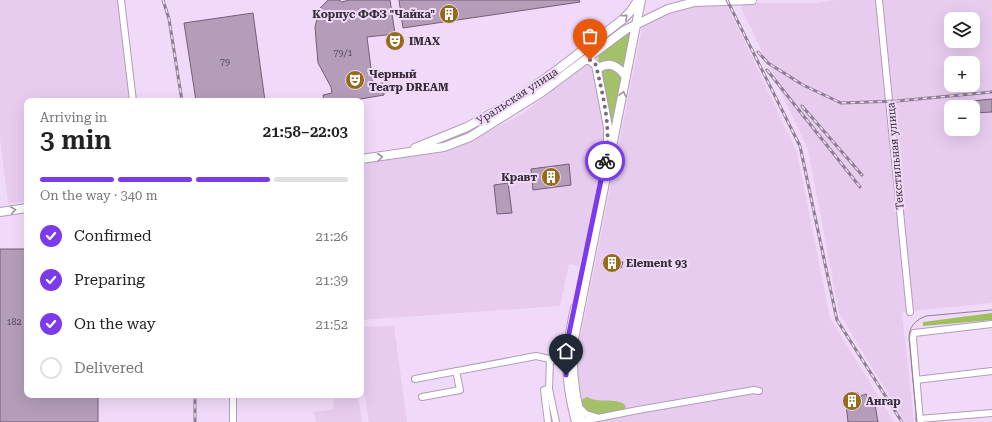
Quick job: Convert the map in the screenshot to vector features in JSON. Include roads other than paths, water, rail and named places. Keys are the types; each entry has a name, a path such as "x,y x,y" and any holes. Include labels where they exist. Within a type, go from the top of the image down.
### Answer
{"main road":[{"path":"579,422 567,383 566,364 568,338 638,23 640,0"},
{"name":"Уральская улица","path":"400,155 467,127 530,90 622,20 640,0"},
{"name":"Уральская улица","path":"364,160 444,147 465,138 518,108 638,23 668,9 687,2 752,0"},
{"path":"579,422 572,378 574,339 610,146 608,127 597,70 594,62 585,60"},
{"path":"597,70 605,65 616,66 626,77"},
{"path":"530,90 535,91 548,87"},
{"path":"449,135 454,138 465,138"},
{"path":"0,212 24,208"}],"street":[{"path":"121,0 133,98"},
{"name":"Текстильная улица","path":"879,0 910,312"},
{"path":"992,324 914,333 913,338 920,421 992,413"},
{"path":"415,379 536,356 566,364"},
{"path":"550,359 549,389 556,422"},
{"path":"422,397 460,390 456,371"},
{"path":"916,380 992,371"},
{"path":"548,422 544,390 549,389"},
{"path":"579,422 754,390 759,391"},
{"path":"233,398 233,422"},
{"path":"575,399 580,409 586,414 597,417 606,416"},
{"path":"597,422 606,416"}],"tram line":[{"path":"917,422 909,338 910,330 913,324 926,316 992,310"}],"railway":[{"path":"163,0 169,19 182,98"},
{"path":"727,0 800,146 837,320 902,422"},
{"path":"758,52 768,63 803,85 841,103 897,101 992,92"},
{"path":"767,70 860,187"},
{"path":"802,106 862,175"},
{"path":"195,398 195,422"}],"place":[{"name":"Корпус ФФЗ \"Чайка\"","path":"449,14"},
{"name":"IMAX","path":"395,41"},
{"name":"Черный Театр DREAM","path":"355,80"},
{"name":"Кравт","path":"551,177"},
{"name":"Element 93","path":"612,263"},
{"name":"Ангар","path":"852,401"}]}
